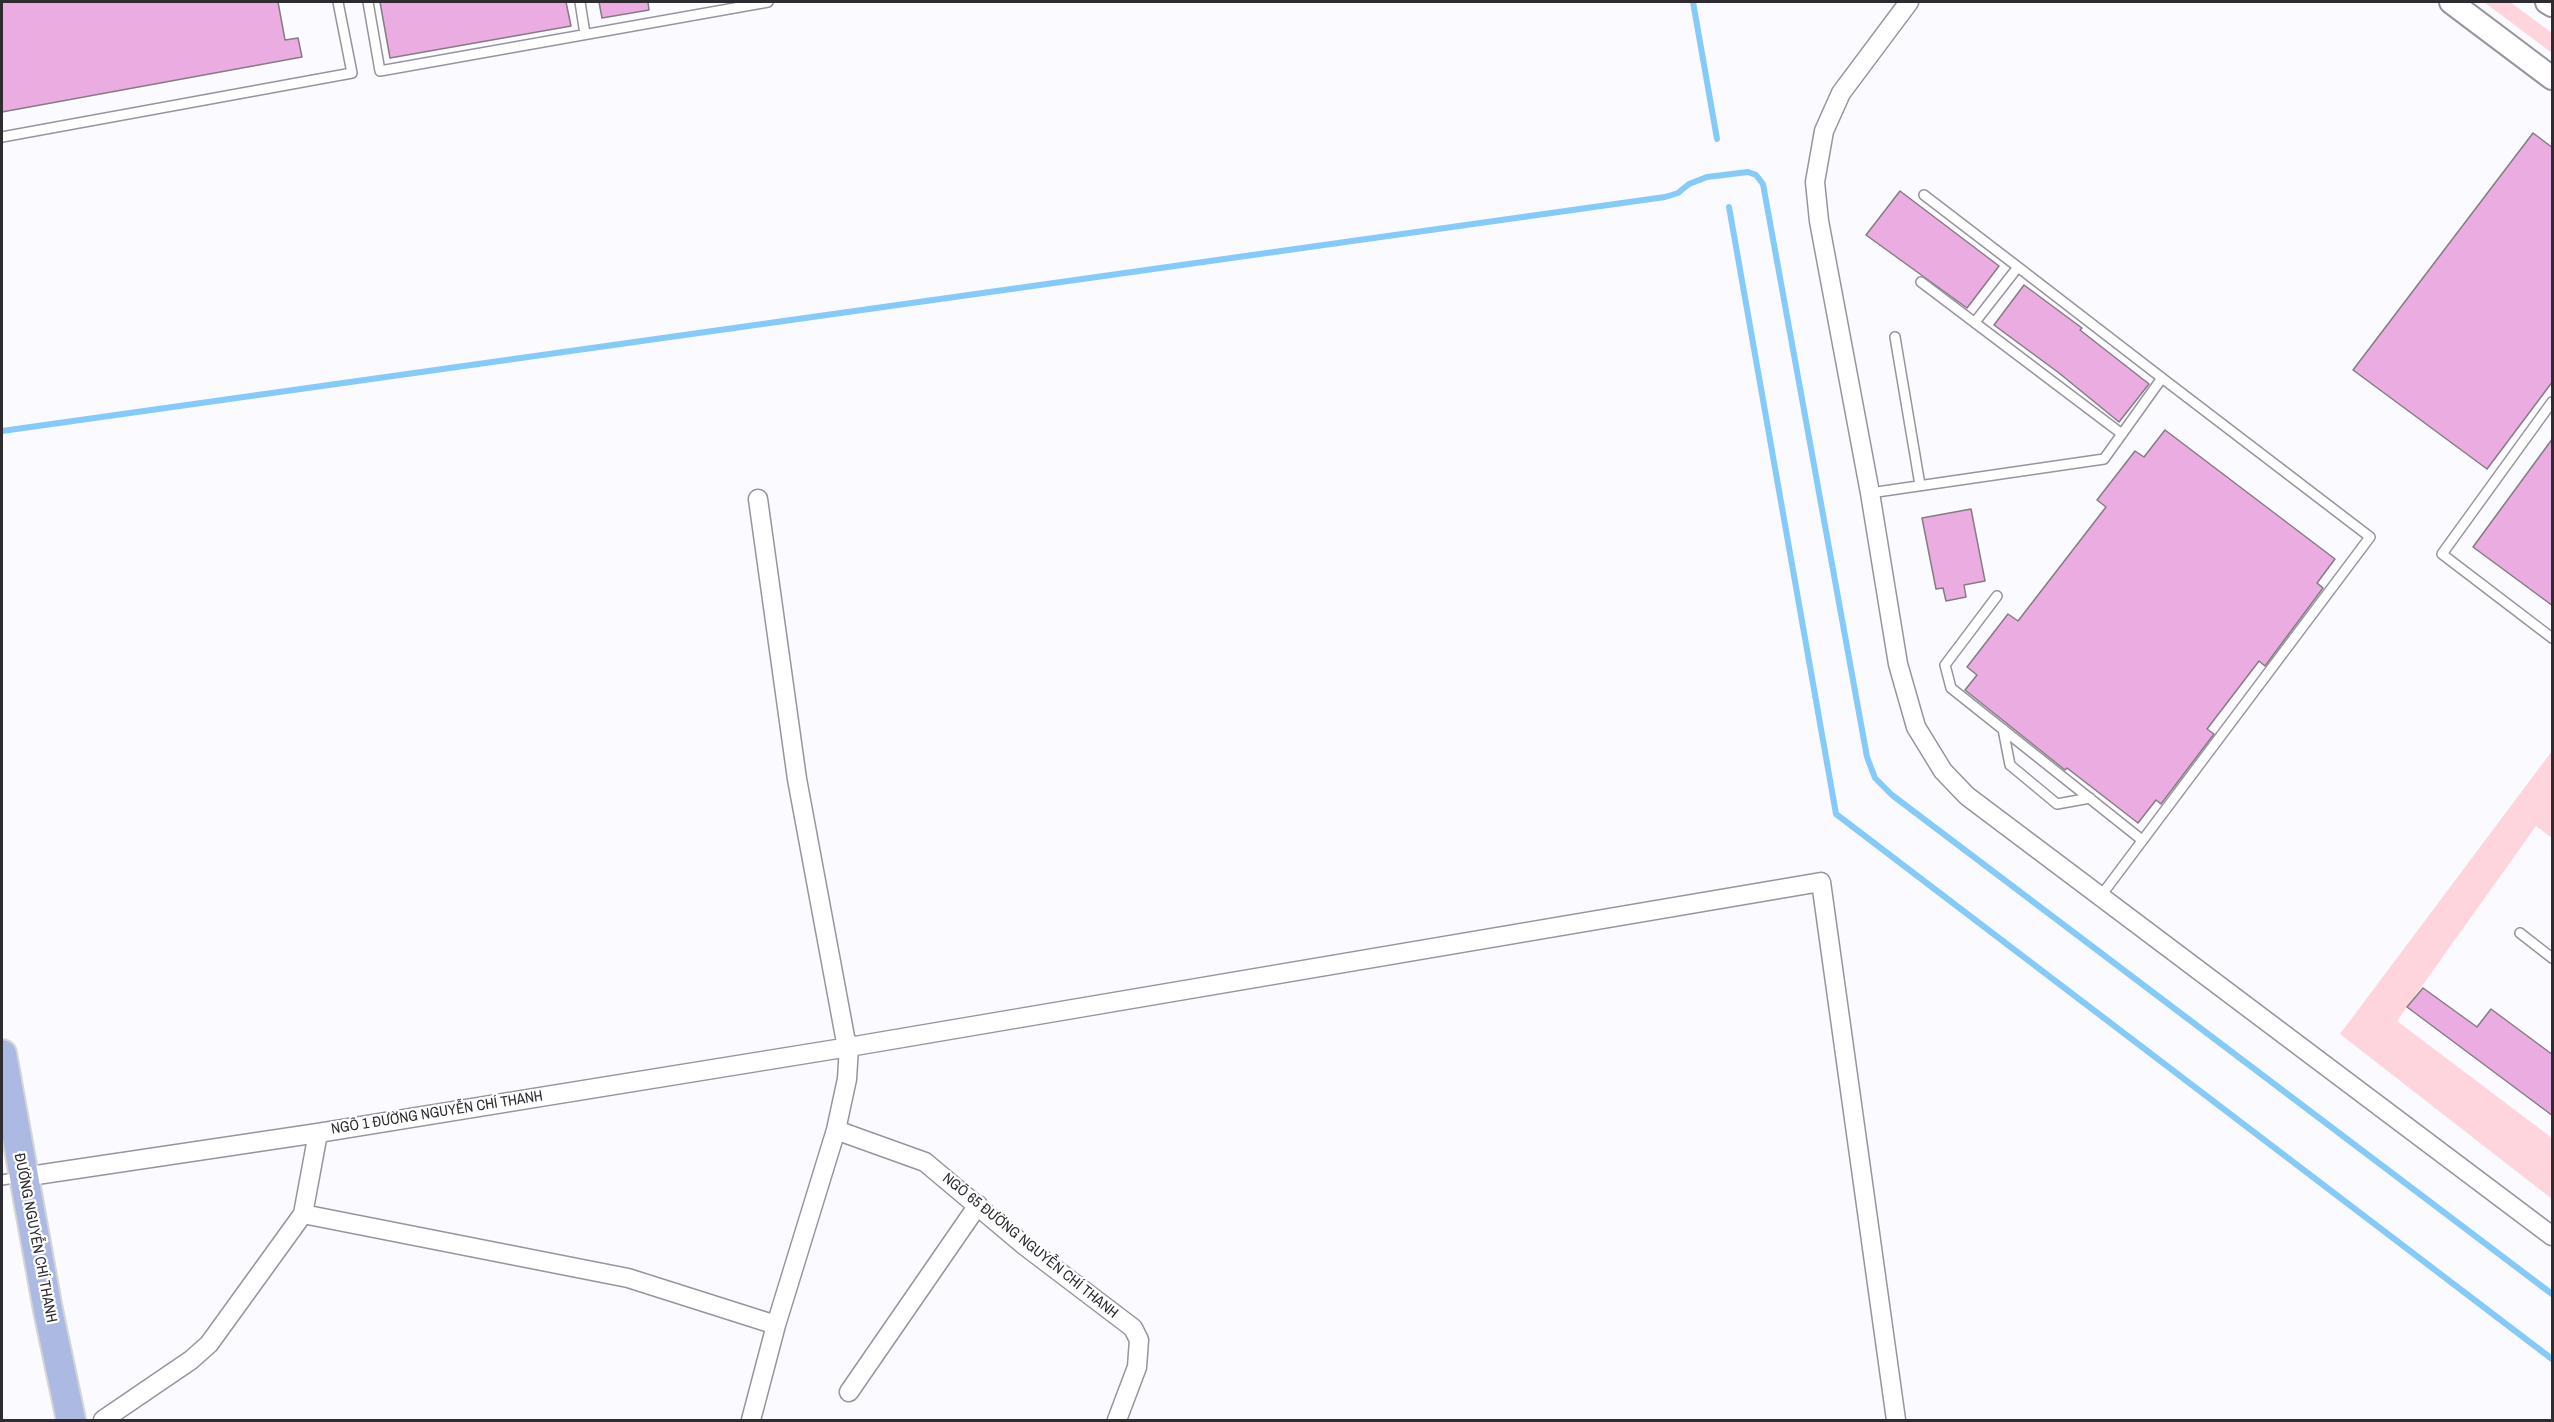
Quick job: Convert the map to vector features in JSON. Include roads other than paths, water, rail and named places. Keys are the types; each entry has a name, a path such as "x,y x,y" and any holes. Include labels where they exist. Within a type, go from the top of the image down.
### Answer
{"main road":[{"name":"ĐƯỜNG NGUYỄN CHÍ THANH","path":"2,1054 12,1179 71,1420"}],"street":[{"path":"1909,2 1841,93 1824,131 1815,182 1819,221 1870,493 1898,664 1908,706 1916,727 1952,783 2100,897 2553,1236"},
{"path":"2451,2 2553,78"},
{"path":"2547,2 2553,5"},
{"path":"751,1420 776,1325 836,1130 847,1079 846,1034 797,779 758,499"},
{"name":"NGÕ 1 ĐƯỜNG NGUYỄN CHÍ THANH","path":"12,1179 318,1133 846,1034 1821,882 1896,1420"},
{"name":"NGÕ 65 ĐƯỜNG NGUYỄN CHÍ THANH","path":"836,1130 925,1162 1025,1246 1133,1328 1138,1340 1137,1367 1117,1420"},
{"path":"103,1420 191,1360 209,1344 303,1214 318,1133"},
{"path":"849,1392 978,1205"},
{"path":"303,1214 628,1278 776,1325"}],"lane":[{"path":"2,138 352,73 338,2"},
{"path":"368,2 380,71 768,2"},
{"path":"580,2 585,34"},
{"path":"1924,195 2370,537 2100,897"},
{"path":"1975,322 2018,267"},
{"path":"1921,282 2122,434"},
{"path":"1895,337 1920,485"},
{"path":"1870,493 2104,459 2162,378"},
{"path":"2553,402 2442,554 2553,638"},
{"path":"1997,596 1945,665 1951,688 2142,840"},
{"path":"2003,729 2010,765 2057,804 2090,798"},
{"path":"2520,933 2553,958"}],"waterway":[{"path":"1693,2 1717,139"},
{"path":"2,431 1665,197 1678,193 1689,184 1707,177 1748,172 1756,175 1763,184 1867,757 1875,778 1892,795 2552,1294"},
{"path":"1729,207 1836,814 2552,1359"}]}
